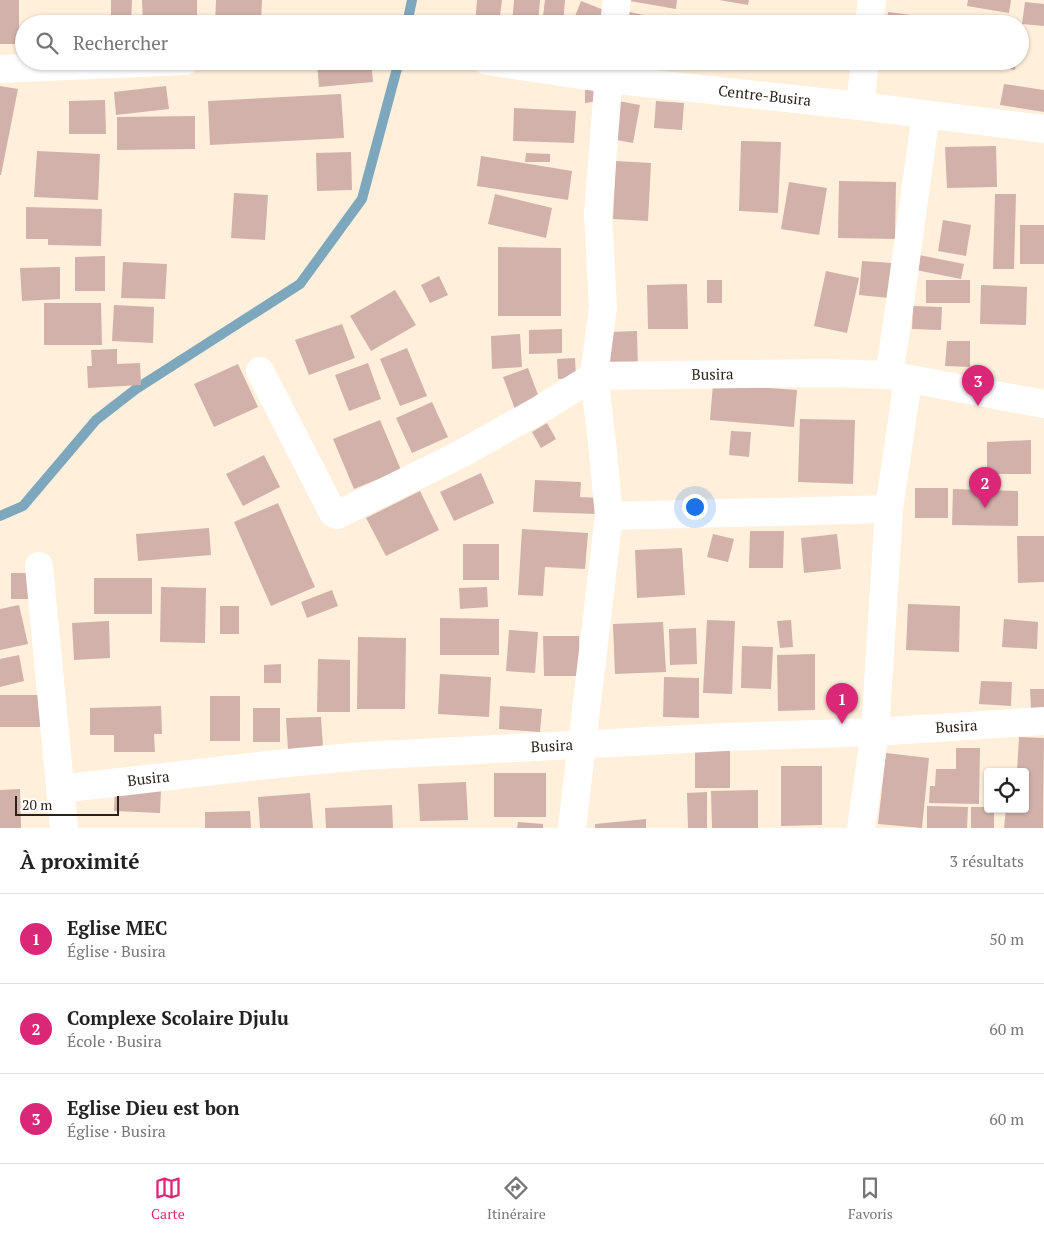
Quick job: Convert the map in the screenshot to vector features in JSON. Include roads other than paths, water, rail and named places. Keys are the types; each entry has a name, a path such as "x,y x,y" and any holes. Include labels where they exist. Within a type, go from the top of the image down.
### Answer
{"street":[{"path":"615,15 617,0"},
{"path":"870,15 872,0"},
{"path":"0,69 15,68"},
{"path":"572,828 609,516 594,376 603,307 598,214 609,70"},
{"name":"Centre-Busira","path":"609,70 926,115 1044,129"},
{"path":"860,106 864,70"},
{"path":"861,828 876,732 899,378 902,299 915,187 926,115"},
{"path":"260,371 333,513 337,515 459,455 541,409 594,376"},
{"name":"Busira","path":"594,376 828,372 899,378 1044,404"},
{"path":"609,516 889,509"},
{"path":"39,566 64,828"},
{"name":"Busira","path":"60,789 267,764 353,757 725,737 876,732 1044,721"}],"waterway":[{"path":"409,15 412,0"},
{"path":"0,516 23,506 96,420 136,389 300,284 362,199 397,70"}],"place":[{"name":"Eglise Dieu est bon","path":"978,406"},
{"name":"Complexe Scolaire Djulu","path":"985,508"},
{"name":"Eglise MEC","path":"842,724"}]}
